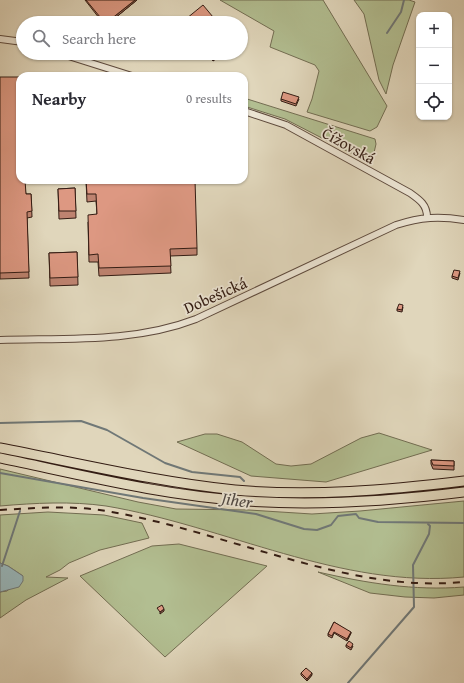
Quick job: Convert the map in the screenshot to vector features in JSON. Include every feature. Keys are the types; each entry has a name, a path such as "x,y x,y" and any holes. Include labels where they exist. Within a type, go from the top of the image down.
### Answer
{"highway":[{"path":"0,448 200,486 237,490 293,493 340,492 388,490 464,481"},
{"path":"0,458 154,489 246,501 340,503 464,492"}],"street":[{"path":"0,39 16,41"},
{"path":"81,60 119,72"},
{"name":"Čížovská","path":"248,113 286,125 410,193 425,206 427,210 427,217"},
{"name":"Dobešická","path":"0,340 118,336 160,331 196,319 396,225 427,217 444,217 464,220"}],"green space":[{"path":"220,0 323,0 387,106 377,127 370,131 307,112 319,71 315,65 270,47 274,31"},
{"path":"354,0 409,0 415,2 393,65 386,94 379,80 364,14"},
{"path":"248,99 375,139 376,144 373,157 367,160 285,119 248,107"},
{"path":"379,433 432,450 326,482 251,476 177,442 205,434 217,434 242,442 276,464 291,466 311,464 361,438"},
{"path":"0,469 138,502 176,509 249,510 312,514 464,501 464,577 418,578 373,574 284,554 151,515 106,506 80,503 53,503 0,506"},
{"path":"48,512 104,515 142,523 149,538 100,550 69,563 60,570 46,577 68,578 26,600 0,618 0,592 7,591 23,576 8,566 0,563 0,515"},
{"path":"179,544 267,566 165,657 80,576 152,546"},
{"path":"318,572 372,583 408,587 464,587 464,595 434,598 405,597 370,593"}],"water":[{"path":"0,563 8,566 23,576 23,581 19,587 0,592"}],"building":[{"path":"86,0 135,0 115,16 99,16"},
{"path":"203,5 212,16 190,16"},
{"path":"0,77 16,77 16,184 25,184 26,194 31,194 32,211 27,212 29,272 0,273"},
{"path":"283,92 299,97 296,104 281,99"},
{"path":"86,184 195,184 197,248 170,249 171,266 99,268 98,254 89,255 88,215 97,214 96,194 87,194"},
{"path":"75,188 76,211 59,211 58,189"},
{"path":"77,252 78,277 50,278 49,253"},
{"path":"454,270 460,271 458,278 452,276"},
{"path":"399,304 403,305 402,310 397,309"},
{"path":"431,460 454,461 454,466 433,465"},
{"path":"162,605 164,609 160,612 157,608"},
{"path":"334,622 351,632 347,639 334,632 332,636 328,634"},
{"path":"349,641 353,644 351,648 346,645"},
{"path":"306,668 312,673 307,679 301,673"}],"waterway":[{"path":"387,33 401,12 404,0"},
{"path":"0,423 81,421 107,430 165,463 192,472 240,477 244,481"},
{"name":"Jiher","path":"0,473 143,498 256,514 304,529 317,530 331,525 338,516 356,514 359,518 378,522 464,523"},
{"path":"2,566 20,511"},
{"path":"348,683 414,607 413,565 429,534 430,526 428,524"}],"railway":[{"path":"0,510 80,508 106,511 151,520 304,563 349,574 417,583 464,582"}]}
